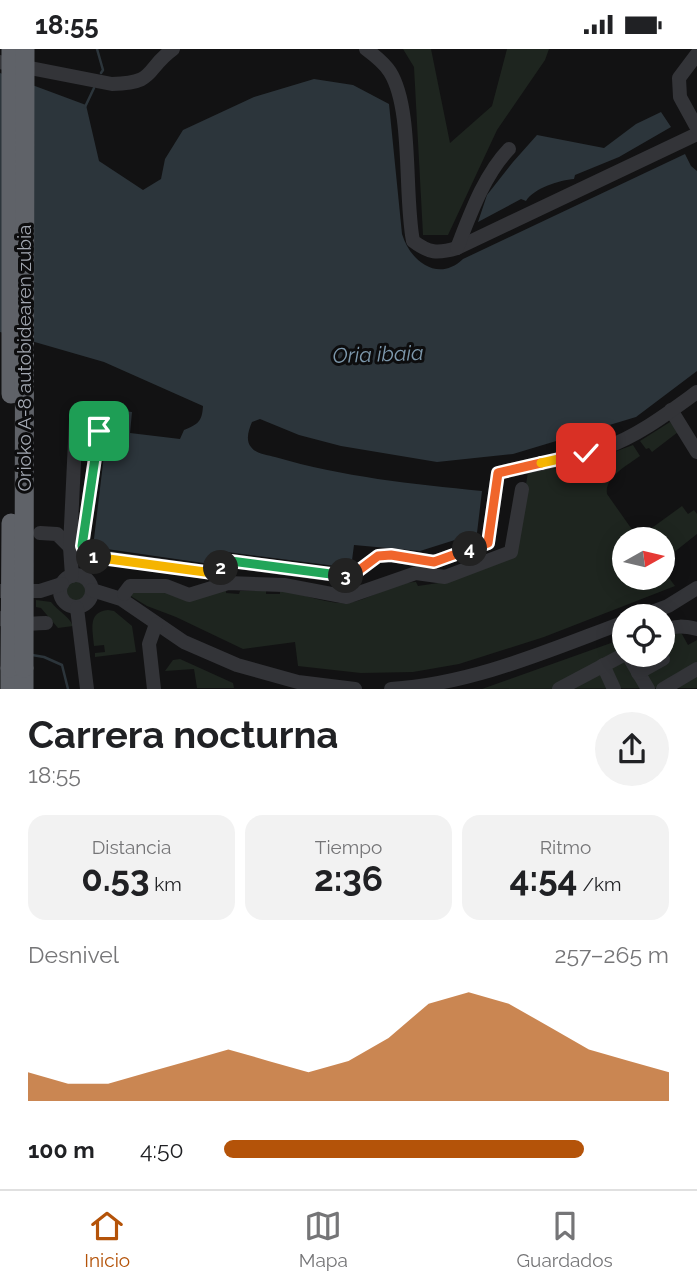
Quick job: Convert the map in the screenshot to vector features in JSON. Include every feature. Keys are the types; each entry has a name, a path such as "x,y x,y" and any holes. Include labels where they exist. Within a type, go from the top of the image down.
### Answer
{"highway":[{"name":"Orioko A-8 autobidearen zubia","path":"11,49 17,668"},
{"name":"Orioko A-8 autobidearen zubia","path":"17,668 25,49"},
{"path":"10,688 17,668"},
{"path":"17,668 24,688"}],"street":[{"path":"0,62 107,83 130,84 146,78 173,49"},
{"path":"366,49 390,72 402,100 408,216 413,241 426,251 445,252 457,249 697,134"},
{"path":"697,54 679,78 680,97 697,128"},
{"path":"457,249 483,189 499,159 509,149"},
{"path":"95,593 88,603 77,608 65,604 76,420 80,413 88,411 97,422 99,431 82,546 85,552 93,557 220,574 223,560 350,577 378,556 391,555 434,562 488,543 498,473 566,459 606,447 646,428 697,392"},
{"path":"671,410 697,452"},
{"path":"124,594 130,586 166,586 189,595 228,583 284,585 347,597 416,573 445,577 511,552 522,489"},
{"path":"40,531 67,537"},
{"path":"0,591 40,591 65,586 85,578 95,593 121,599 184,642 237,665 317,687 355,688"},
{"path":"671,604 697,588"},
{"path":"77,608 87,688"},
{"path":"0,618 16,624 46,623"},
{"path":"154,688 149,645 156,624"},
{"path":"391,688 449,681 483,673 612,627"},
{"path":"675,627 697,629"},
{"path":"559,688 612,661"},
{"path":"603,665 611,688"},
{"path":"634,667 644,684 657,667"},
{"path":"663,688 697,669"}],"shaded area":[{"path":"403,49 431,49 450,143 492,106 507,49 549,49 545,60 497,130 448,235 423,235 414,67"},
{"path":"670,422 678,432 652,452 649,448 646,449 640,441"},
{"path":"633,445 640,456 623,467 607,488 607,494 630,527 612,527 612,590 665,590 629,604 612,604 612,611 544,637 459,664 413,672 361,673 298,666 295,642 243,649 147,606 129,595 132,590 226,588 226,593 266,591 266,594 280,594 280,589 324,601 347,603 407,583 416,582 418,586 445,582 514,557 528,472 576,466"},
{"path":"682,506 688,514 694,510 697,514 697,534 676,551 676,527 653,527"},
{"path":"76,581 83,584 86,591 83,598 76,601 69,598 66,591 69,584"},
{"path":"36,600 51,602 73,626 58,628 41,608 36,607"},
{"path":"101,611 114,611 132,626 136,652 95,657 95,653 105,652 104,645 94,646 94,618"},
{"path":"678,627 688,645 697,640 697,688 482,689 612,643 612,667 675,667 675,629"},
{"path":"180,659 233,683 234,688 197,688 194,669 165,671 173,660"}],"water":[{"name":"Oria ibaia","path":"0,73 86,105 99,161 143,190 161,179 165,159 183,130 254,97 314,79 353,85 389,104 402,234 411,253 426,266 435,269 454,266 463,259 685,154 697,171 697,371 636,417 513,454 437,462 341,446 299,435 260,419 252,422 248,441 253,449 262,454 352,475 482,491 477,533 420,551 354,545 351,568 219,551 217,565 93,547 107,430 121,432 124,411 132,412 130,433 180,439 184,430 198,422 203,406 104,362 0,332"},
{"path":"661,112 671,127 619,157 575,175 574,179 541,189 526,201 521,199 478,222 487,195 537,135 604,148 636,124"}],"waterway":[{"path":"97,49 103,70 101,73"},
{"path":"85,107 94,88"},
{"path":"32,655 62,665 68,689"}],"route":[{"path":"99,431 82,546 85,552 93,557 220,574 223,560 350,577 378,556 391,555 434,562 488,543 498,473 586,453"}]}
